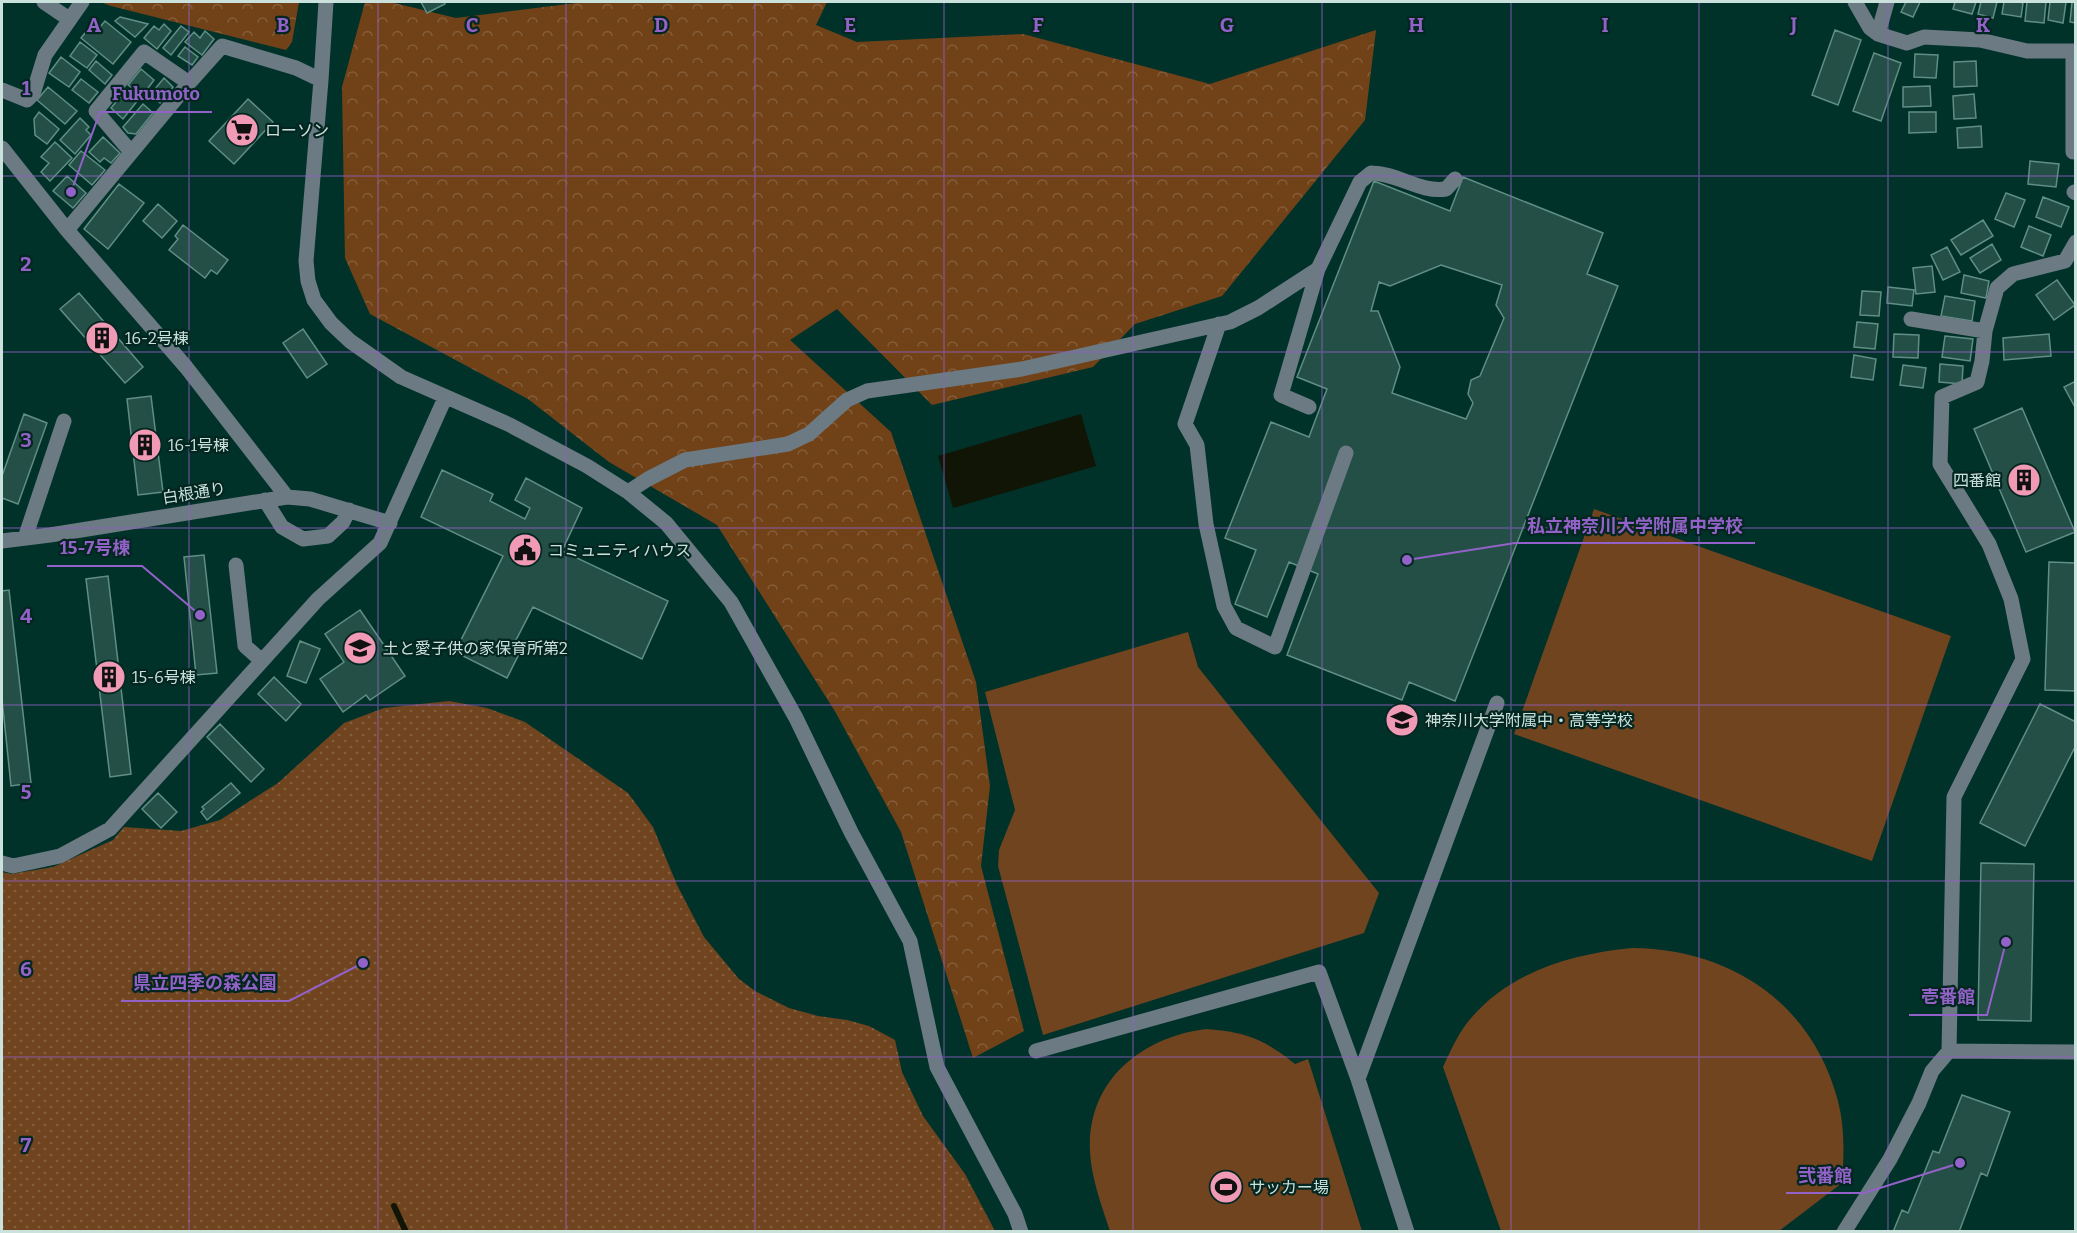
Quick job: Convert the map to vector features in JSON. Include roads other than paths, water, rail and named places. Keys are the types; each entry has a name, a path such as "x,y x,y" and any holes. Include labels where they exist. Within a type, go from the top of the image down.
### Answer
{"street":[{"path":"44,2 69,19"},
{"path":"2,90 27,100 33,94 45,55 82,2"},
{"path":"1855,2 1870,28 1878,34 1906,43 1923,37 1980,40 2027,51 2074,52 2073,152"},
{"path":"1878,34 1887,2"},
{"path":"327,3 306,261 308,281 314,300 331,323 350,341 401,377 510,425 587,466 628,492 666,523 730,602 796,718 851,832 910,941 938,1067 1015,1214 1021,1232"},
{"path":"67,230 222,46 296,68 321,80"},
{"path":"131,152 96,111 144,52 189,83"},
{"path":"2,148 67,230 186,367 287,497"},
{"path":"1309,407 1281,395 1318,269 1360,182 1371,172 1382,173 1433,191 1446,189 1455,179"},
{"path":"1844,1232 1890,1159 1919,1103 1932,1071 1949,1051 1954,797 2023,659 2012,599 1989,544 1940,464 1942,397 1977,382 1982,362 1985,331 1997,288 2013,274 2064,261 2076,242"},
{"path":"628,492 685,460 788,444 809,434 847,400 867,392 1022,369 1230,322 1258,308 1318,269"},
{"path":"1911,319 1985,331"},
{"path":"1219,324 1185,424 1197,445 1206,524 1224,606 1236,628 1275,646 1346,453"},
{"path":"2,863 14,866 60,856 110,829 318,599 380,543 445,398"},
{"path":"25,538 64,421"},
{"name":"白根通り","path":"2,541 287,497 310,499 390,523"},
{"path":"265,500 282,527 303,538 328,536 343,522 349,510"},
{"path":"236,565 245,646 262,661"},
{"path":"1358,1079 1497,703"},
{"path":"1036,1052 1319,972 1358,1079 1407,1232"},
{"path":"1949,1051 2076,1052"}],"waterway":[{"path":"394,1206 406,1232"}],"place":[{"name":"ローソン","path":"242,130"},
{"name":"Fukumoto","path":"71,192"},
{"name":"16-2号棟","path":"102,338"},
{"name":"16-1号棟","path":"145,445"},
{"name":"四番館","path":"2024,480"},
{"name":"コミュニティハウス","path":"525,550"},
{"name":"私立神奈川大学附属中学校","path":"1407,560"},
{"name":"15-7号棟","path":"200,615"},
{"name":"土と愛子供の家保育所第2","path":"360,648"},
{"name":"15-6号棟","path":"109,677"},
{"name":"神奈川大学附属中・高等学校","path":"1402,720"},
{"name":"壱番館","path":"2006,942"},
{"name":"県立四季の森公園","path":"363,963"},
{"name":"弐番館","path":"1960,1163"},
{"name":"サッカー場","path":"1226,1187"}]}
